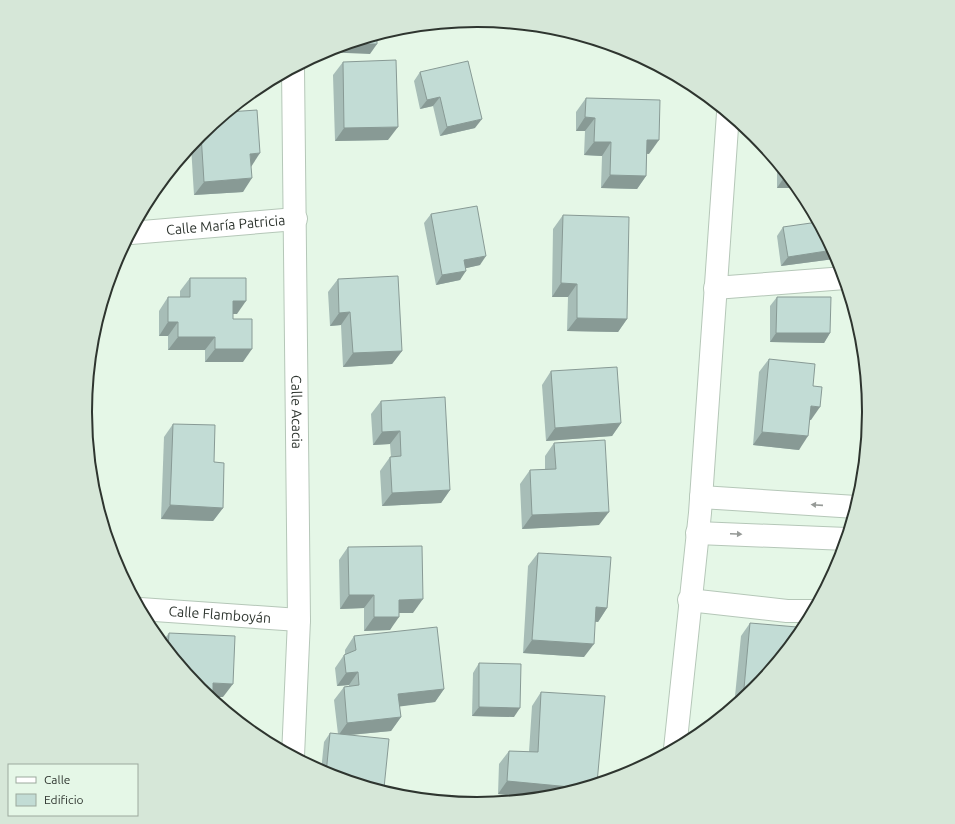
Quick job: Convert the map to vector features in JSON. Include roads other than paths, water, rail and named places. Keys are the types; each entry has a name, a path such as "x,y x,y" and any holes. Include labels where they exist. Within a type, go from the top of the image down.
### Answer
{"street":[{"name":"Calle Acacia","path":"293,75 296,219 299,620 293,750"},
{"path":"676,741 689,600 701,497 727,120"},
{"name":"Calle María Patricia","path":"137,232 296,219"},
{"path":"715,288 838,278"},
{"path":"701,497 850,507"},
{"path":"697,533 841,539"},
{"path":"689,600 787,611 807,611"},
{"name":"Calle Flamboyán","path":"147,610 299,620"}]}
